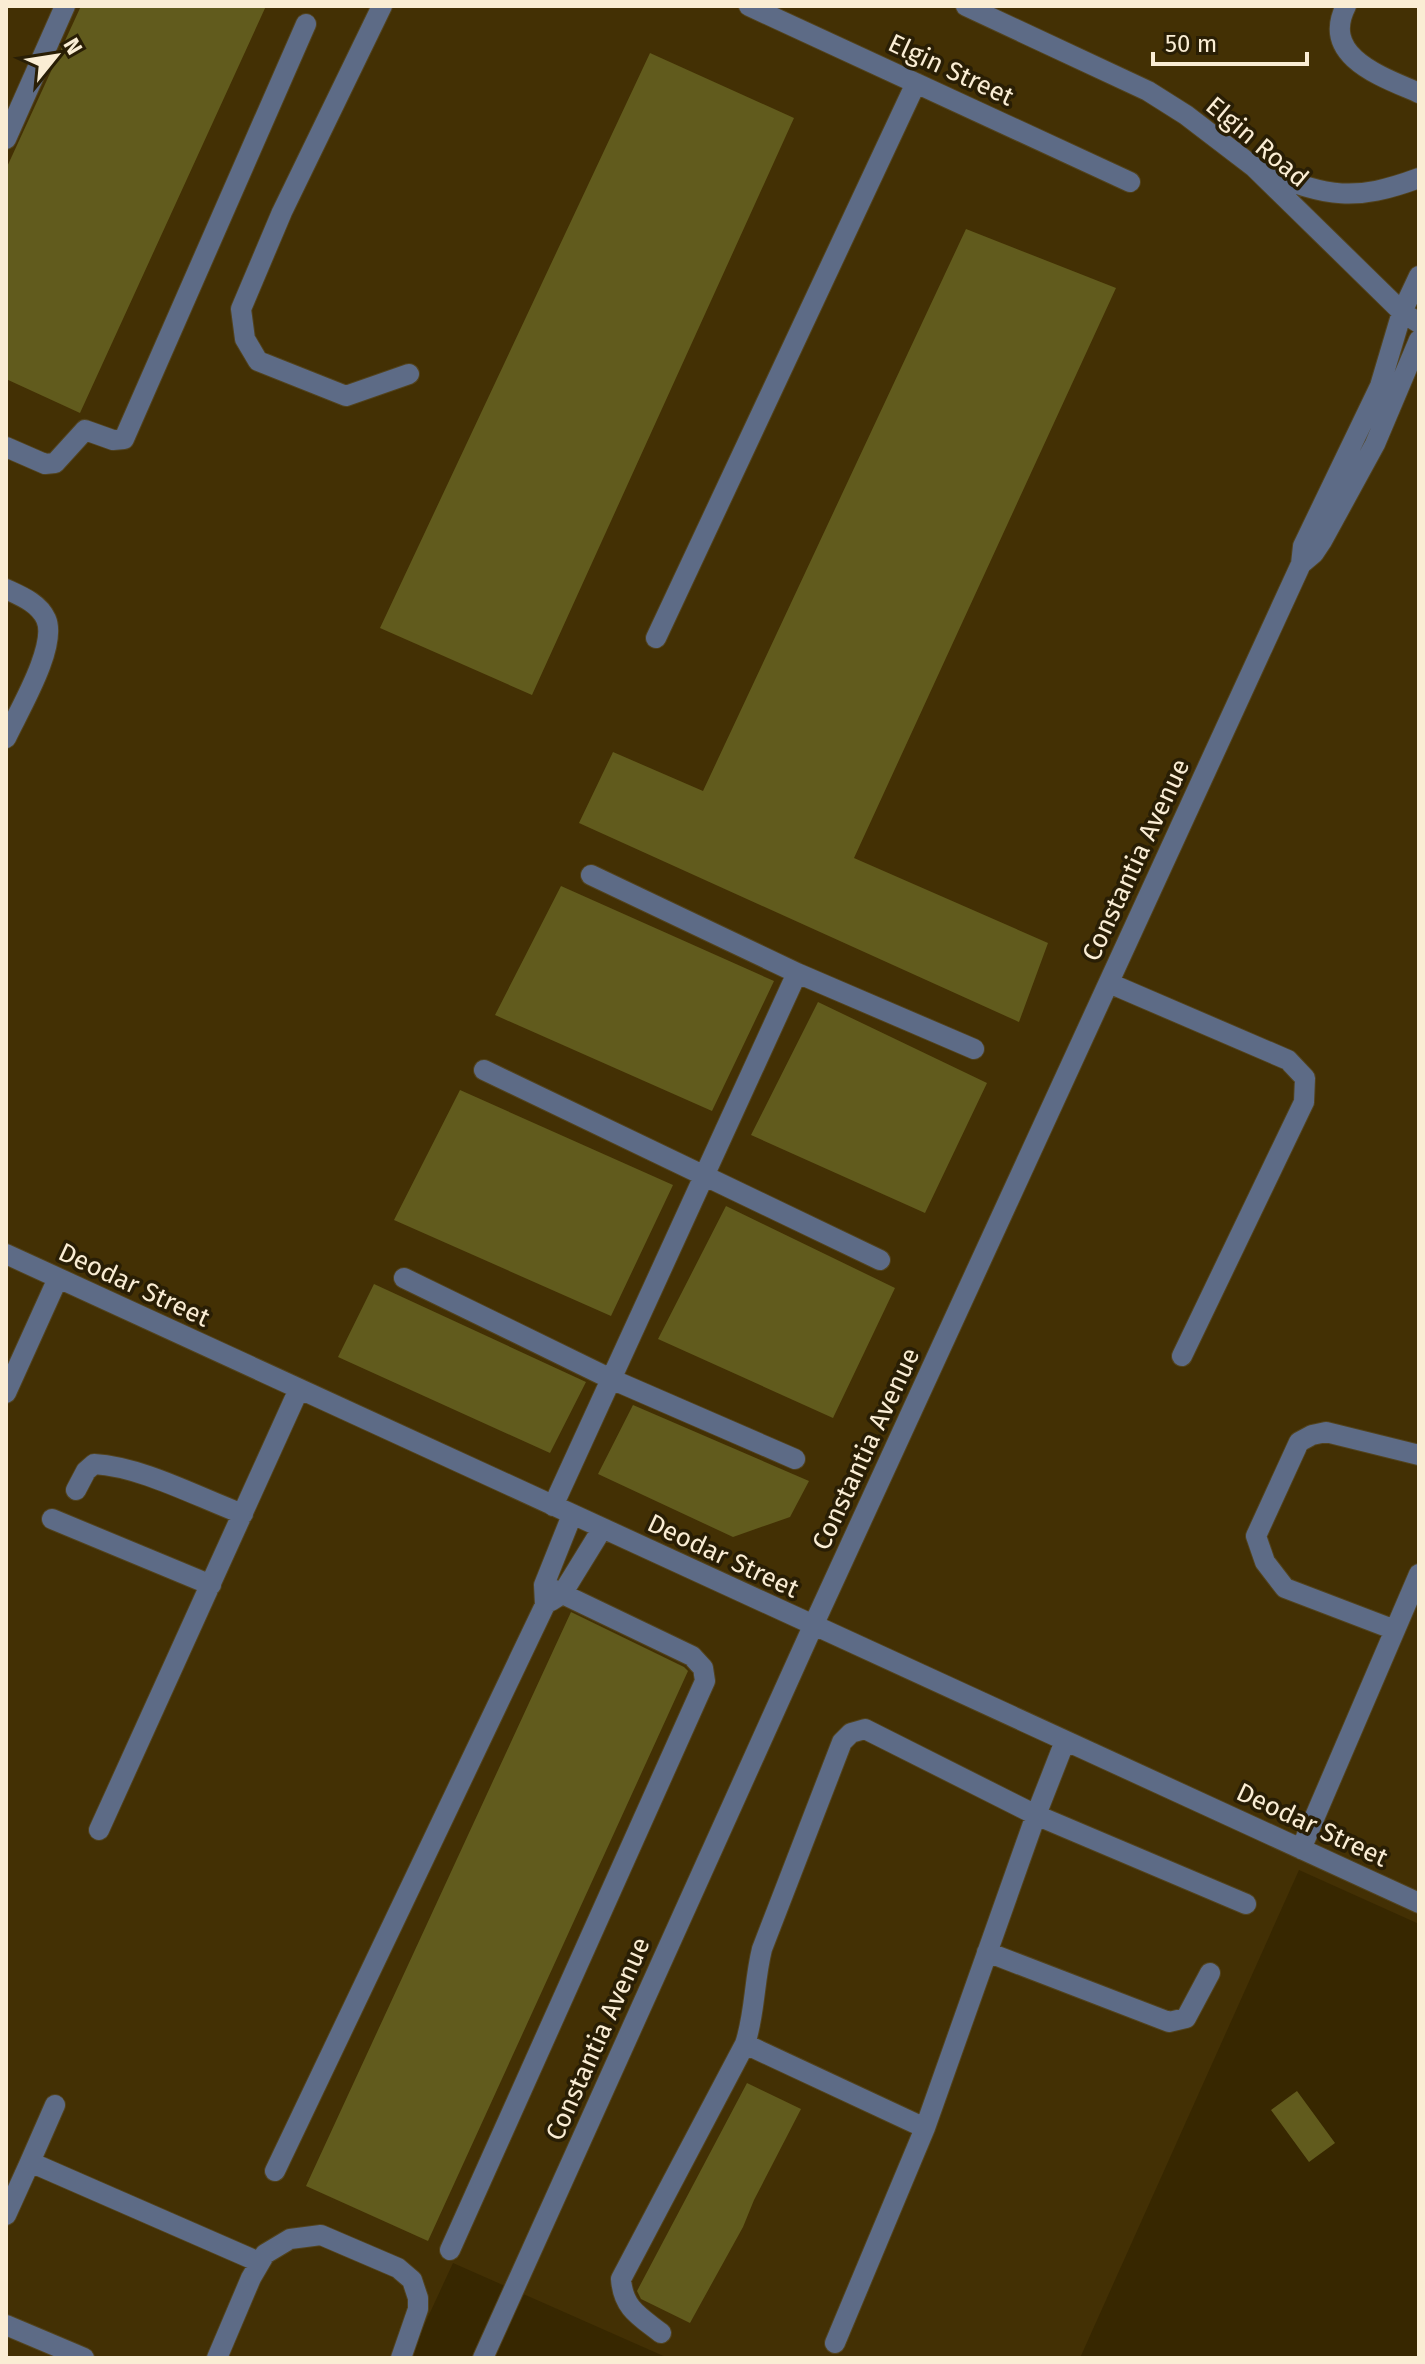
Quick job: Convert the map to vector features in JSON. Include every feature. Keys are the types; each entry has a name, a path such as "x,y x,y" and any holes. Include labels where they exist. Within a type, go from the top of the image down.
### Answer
{"street":[{"path":"6,139 65,6"},
{"path":"382,6 282,212 241,309 245,339 258,361 346,396 409,374"},
{"name":"Elgin Street","path":"749,6 1130,182"},
{"name":"Elgin Road","path":"966,6 1148,91 1186,115 1254,167 1411,318"},
{"path":"1346,6 1339,20 1339,36 1349,53 1367,70 1419,93"},
{"path":"6,447 45,464 55,463 85,430 113,440 124,439 306,24"},
{"path":"656,638 916,83"},
{"path":"1254,167 1305,187 1342,195 1368,193 1419,178"},
{"name":"Constantia Avenue","path":"1301,564 1303,546 1411,318 1419,276"},
{"name":"Constantia Avenue","path":"483,2358 813,1626 1301,564 1322,541 1375,444 1419,340"},
{"path":"6,589 37,606 48,623 49,631 43,659 6,738"},
{"path":"591,875 797,973 974,1049"},
{"path":"550,1595 562,1510 611,1379 797,973"},
{"path":"1109,983 1288,1060 1305,1078 1304,1102 1182,1356"},
{"path":"484,1070 880,1260"},
{"name":"Deodar Street","path":"6,1254 1419,1903"},
{"path":"6,1393 58,1278"},
{"path":"404,1278 611,1379 795,1459"},
{"path":"99,1830 299,1389"},
{"path":"1395,1630 1285,1588 1265,1562 1256,1536 1299,1442 1312,1435 1326,1432 1419,1455"},
{"path":"76,1490 86,1471 94,1464 109,1465 243,1514"},
{"path":"52,1519 211,1585"},
{"path":"275,2171 550,1595 602,1529"},
{"path":"1301,1849 1419,1574"},
{"path":"450,2250 705,1681 703,1668 692,1656 550,1595"},
{"path":"661,2333 636,2314 622,2296 621,2279 745,2044 751,2027 755,1979 762,1949 842,1742 851,1733 865,1729 1036,1815 1246,1904"},
{"path":"835,2343 925,2128 1065,1741"},
{"path":"987,1952 1169,2022 1186,2018 1210,1973"},
{"path":"745,2044 925,2128"},
{"path":"6,2215 55,2105"},
{"path":"30,2162 259,2262"},
{"path":"217,2358 265,2254 290,2239 321,2235 406,2273 416,2288 418,2309 401,2358"},
{"path":"6,2325 84,2358"}],"shaded area":[{"path":"6,6 1419,6 1419,1924 1299,1870 1080,2358 668,2358 453,2263 409,2358 6,2358"}],"building":[{"path":"81,6 266,6 80,413 6,379 6,169"},
{"path":"650,53 794,118 532,695 380,628"},
{"path":"966,229 1116,288 854,858 1048,943 1019,1022 579,823 613,752 703,791"},
{"path":"561,886 774,981 712,1111 495,1015"},
{"path":"818,1002 987,1083 925,1213 751,1135"},
{"path":"460,1090 673,1185 611,1316 394,1220"},
{"path":"726,1206 895,1288 833,1418 658,1339"},
{"path":"374,1284 586,1382 550,1453 338,1357"},
{"path":"633,1405 809,1481 790,1517 733,1537 598,1474"},
{"path":"571,1612 688,1671 428,2241 306,2186"},
{"path":"747,2083 801,2109 743,2227 690,2323 641,2299 637,2291"},
{"path":"1297,2091 1335,2143 1309,2162 1271,2110"}]}
